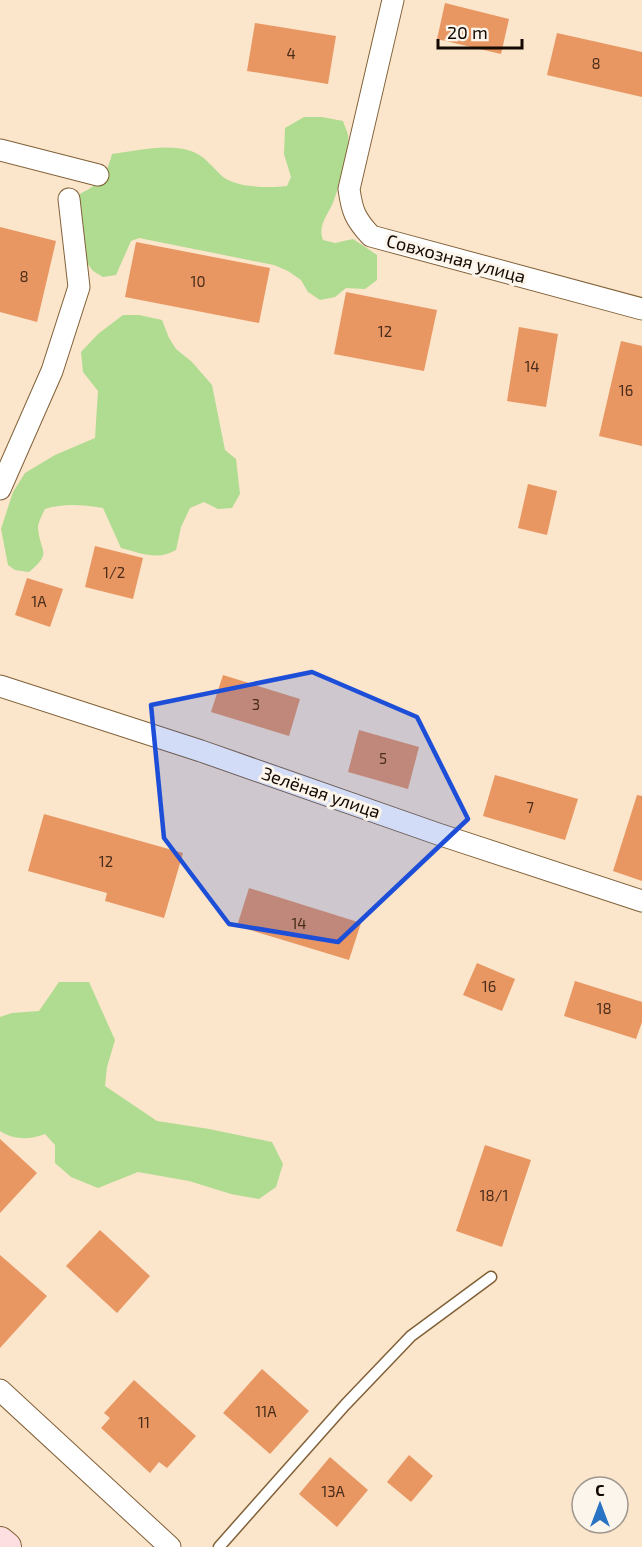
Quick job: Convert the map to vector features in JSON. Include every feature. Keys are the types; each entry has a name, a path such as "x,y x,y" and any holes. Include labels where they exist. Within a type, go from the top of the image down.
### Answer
{"street":[{"name":"Совхозная улица","path":"393,0 349,189 352,213 359,223 371,236 642,309"},
{"path":"0,150 98,175"},
{"path":"0,489 51,371 79,287 69,200"},
{"name":"Зелёная улица","path":"0,686 201,751 642,902"},
{"path":"0,1390 170,1547"},
{"path":"0,1542 6,1547"}],"lane":[{"path":"219,1547 345,1405 411,1336 492,1277"}],"highlighted area":[{"path":"312,672 417,717 468,819 338,942 229,924 164,838 151,705"}],"green space":[{"path":"304,117 322,117 343,121 347,131 348,141 344,168 334,200 321,229 323,240 335,243 353,239 377,255 377,280 365,289 346,288 335,297 320,300 308,292 301,280 274,265 139,238 131,241 116,275 103,277 93,271 81,255 78,195 101,179 112,154 152,148 181,149 200,155 229,181 263,187 287,186 291,177 284,154 285,128"},
{"path":"123,315 139,315 162,320 176,349 192,362 212,385 225,450 236,459 240,494 232,508 218,509 204,502 190,508 181,527 176,550 156,556 121,548 103,508 74,505 45,509 38,528 43,556 29,572 15,570 8,565 1,529 13,492 25,473 55,455 95,438 98,391 83,372 81,352 98,334"},
{"path":"59,982 89,982 115,1040 107,1067 105,1086 157,1121 272,1142 283,1164 276,1187 259,1199 231,1194 189,1181 138,1172 98,1188 71,1177 55,1163 55,1145 45,1134 22,1138 0,1131 0,1017 12,1013 39,1011"}],"building":[{"path":"445,3 509,19 501,54 437,39"},
{"path":"255,23 336,36 328,84 247,71"},
{"path":"557,33 642,52 642,97 547,75"},
{"path":"0,227 56,241 37,322 0,312"},
{"path":"136,242 270,268 259,323 125,297"},
{"path":"346,292 437,310 424,371 334,354"},
{"path":"519,327 558,334 546,407 507,401"},
{"path":"621,341 642,346 642,446 599,436"},
{"path":"528,484 557,491 547,535 518,528"},
{"path":"95,546 143,558 133,599 85,587"},
{"path":"27,578 63,589 50,627 15,615"},
{"path":"223,675 300,699 289,736 211,712"},
{"path":"359,730 419,747 408,789 348,772"},
{"path":"495,775 578,799 565,840 483,816"},
{"path":"637,795 642,796 642,881 613,871"},
{"path":"44,814 183,853 164,918 105,901 107,893 28,871"},
{"path":"249,888 361,923 349,960 237,926"},
{"path":"477,963 515,979 502,1011 463,995"},
{"path":"575,981 642,1002 642,1022 636,1039 564,1016"},
{"path":"0,1139 37,1173 0,1213"},
{"path":"485,1145 531,1160 502,1247 456,1231"},
{"path":"100,1230 150,1276 117,1313 66,1266"},
{"path":"0,1255 47,1296 0,1348"},
{"path":"262,1369 309,1411 270,1454 223,1413"},
{"path":"134,1380 196,1436 167,1468 159,1462 150,1473 101,1428 110,1418 104,1413"},
{"path":"409,1455 433,1476 411,1502 387,1482"},
{"path":"330,1457 368,1490 337,1527 299,1494"}]}
